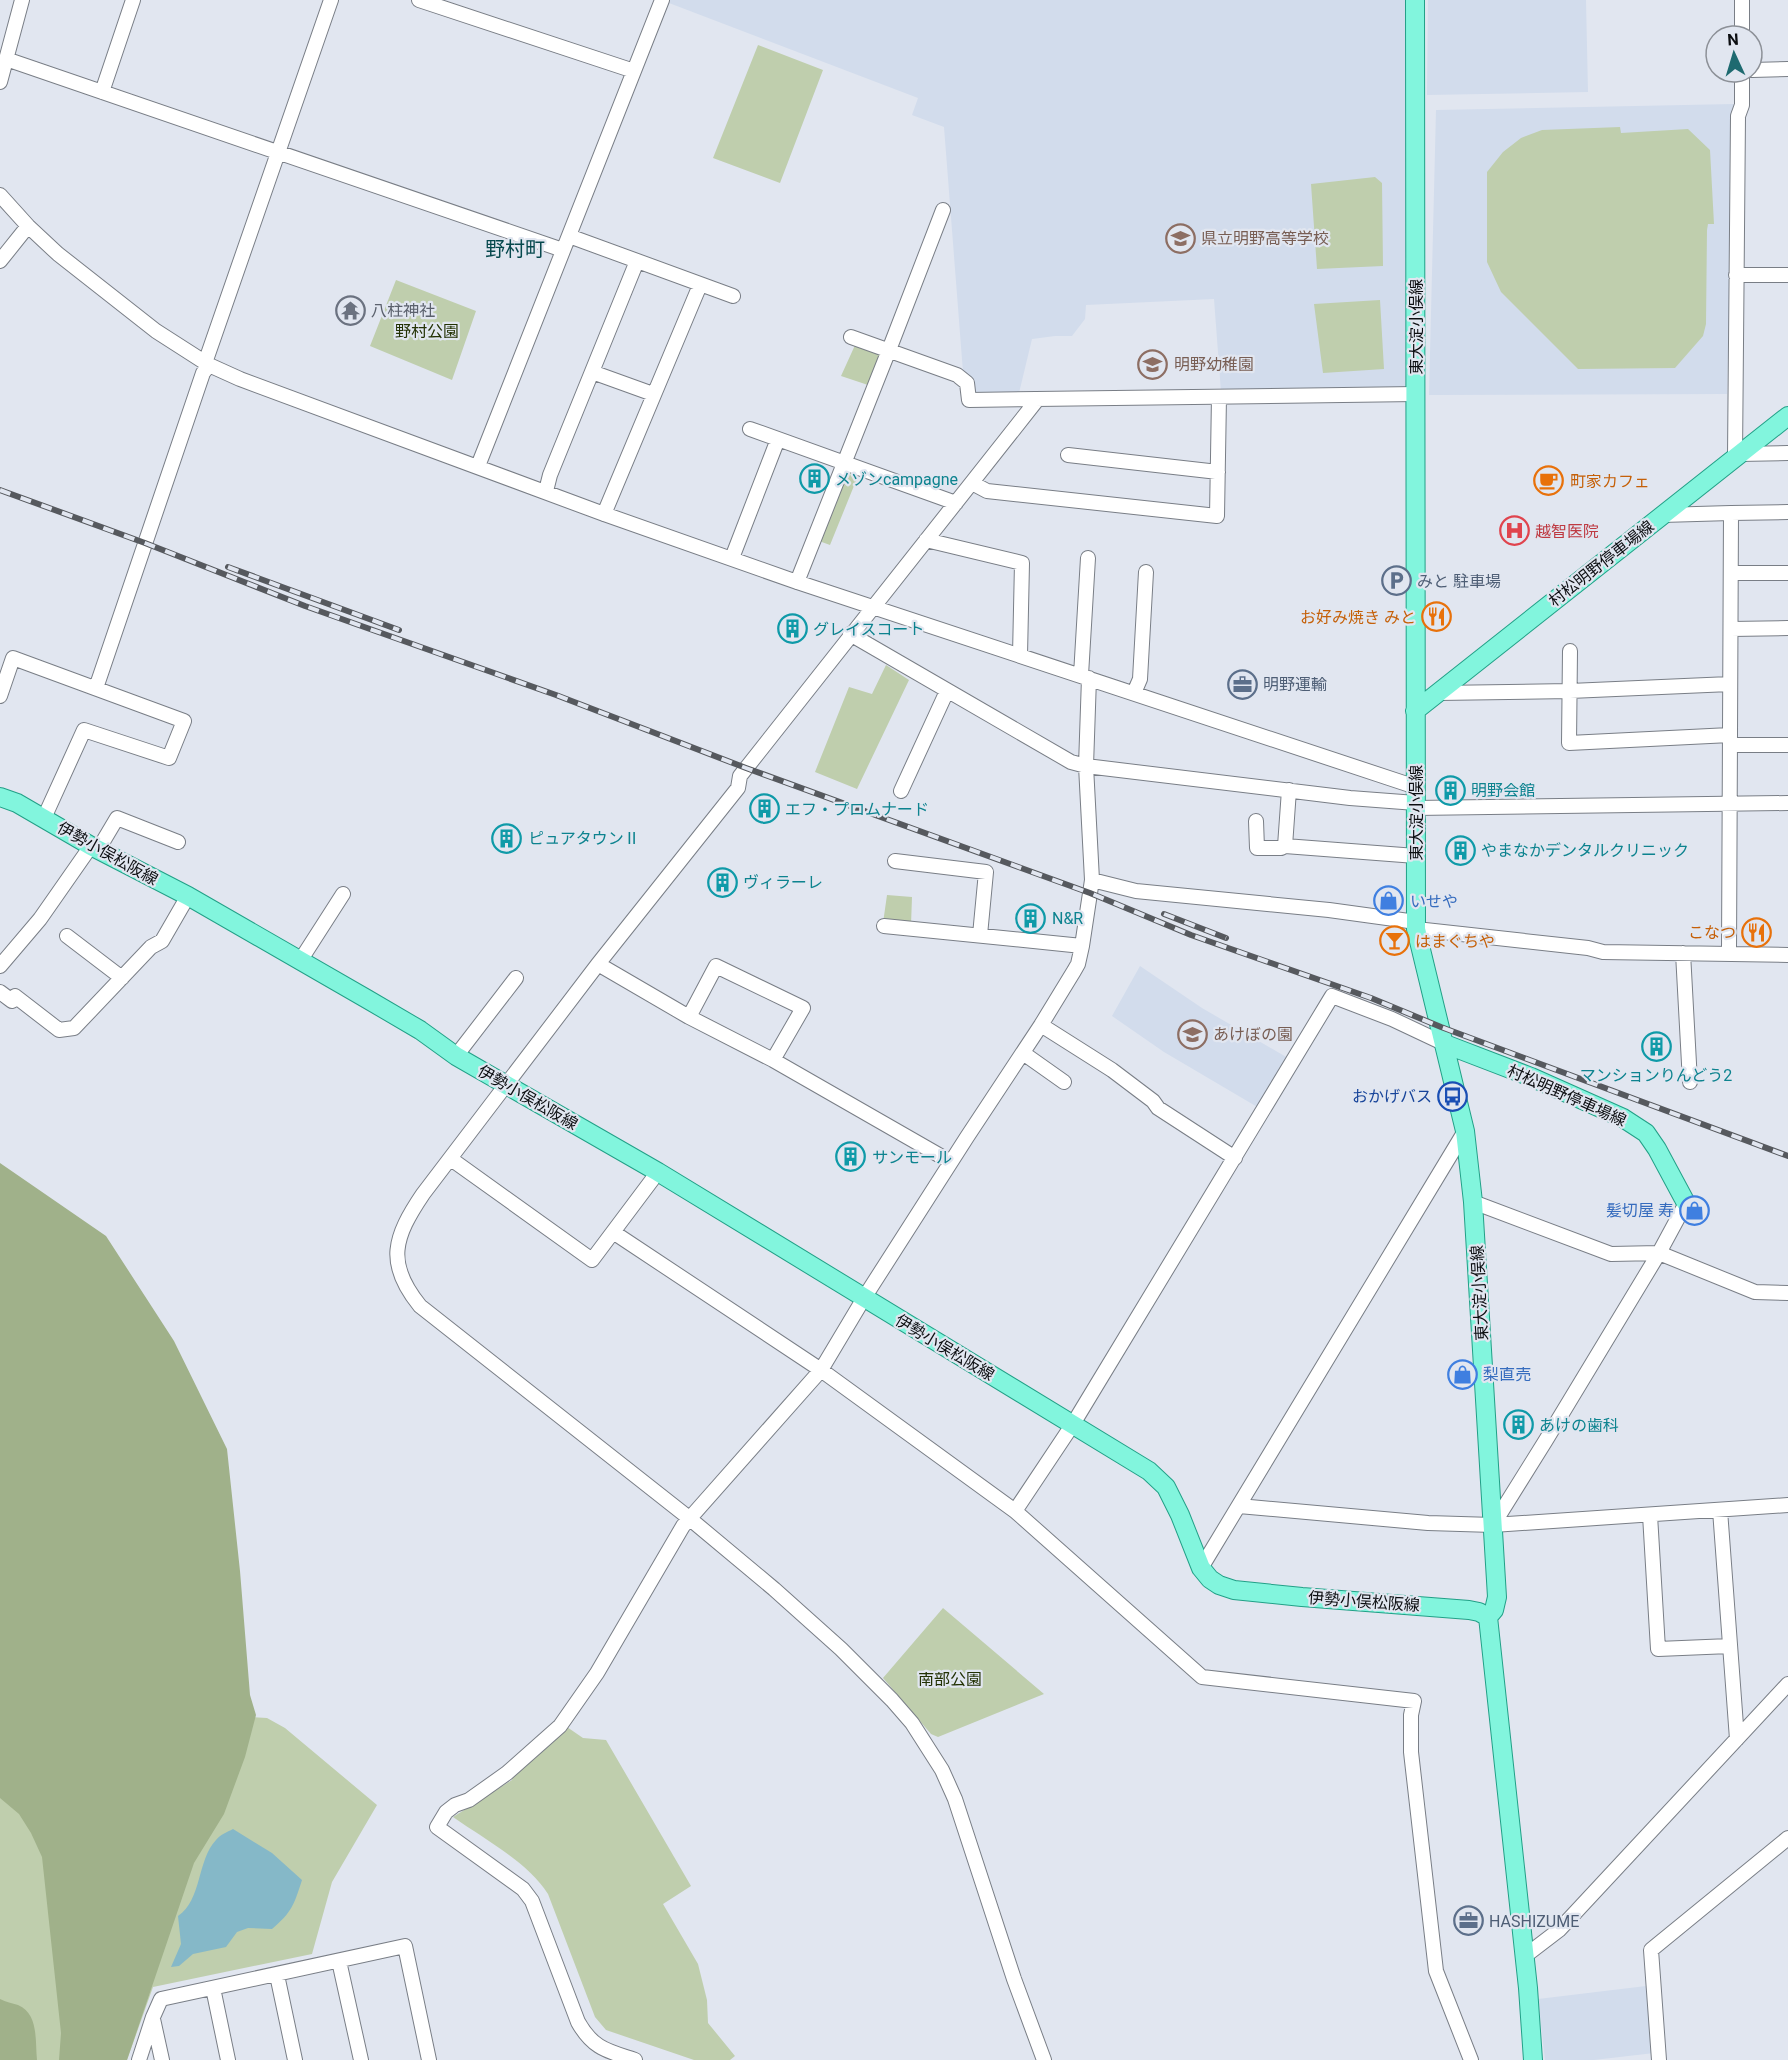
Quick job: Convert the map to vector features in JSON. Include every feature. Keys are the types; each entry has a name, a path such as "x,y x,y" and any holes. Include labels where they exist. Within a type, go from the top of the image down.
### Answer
{"main road":[{"name":"東大淀小俣線","path":"1415,0 1416,926 1466,1131 1473,1202 1497,1597 1494,1610 1488,1617"},
{"name":"村松明野停車場線","path":"1415,711 1788,416"},
{"name":"伊勢小俣松阪線","path":"0,797 17,803 94,848 188,896 420,1030 456,1056 658,1172 1149,1471 1166,1487 1201,1568 1210,1579 1219,1585 1234,1590 1458,1609 1479,1612 1488,1617"},
{"name":"村松明野停車場線","path":"1445,1044 1531,1077 1623,1118 1646,1133 1686,1203"},
{"path":"1488,1617 1525,1956 1533,2060"}],"street":[{"path":"0,82 22,0"},
{"path":"102,92 133,0"},
{"path":"96,688 331,0"},
{"path":"419,0 634,71"},
{"path":"478,466 662,0"},
{"path":"1742,0 1742,24"},
{"path":"6,59 563,250"},
{"path":"1764,70 1788,69"},
{"path":"1742,84 1742,105 1738,116 1737,456 1788,453"},
{"path":"0,195 57,254 156,331 207,364 269,390 604,514 796,582 874,606 1241,730 1416,799"},
{"path":"796,582 890,350 943,210"},
{"path":"0,261 28,226"},
{"path":"568,236 733,296"},
{"path":"546,491 550,475 637,261"},
{"path":"1737,275 1788,274"},
{"path":"604,514 700,285"},
{"path":"851,337 957,375 967,383 969,400 1416,394"},
{"path":"592,372 653,394"},
{"path":"972,483 987,491 1217,516 1219,397"},
{"path":"1037,400 740,776 738,788 598,964 408,1216 398,1241 397,1263 400,1275 412,1296 434,1318 689,1518 774,1589 841,1649 892,1700 921,1735 942,1770 955,1799 1014,1979 1044,2060"},
{"path":"750,429 956,503"},
{"path":"732,558 778,439"},
{"path":"1068,455 1218,472"},
{"path":"1662,515 1788,512"},
{"path":"1729,953 1731,513"},
{"path":"927,540 1022,563 1020,655"},
{"path":"635,2060 603,2049 586,2036 578,2022 532,1901 523,1889 437,1827 446,1812 455,1805 469,1800 507,1773 560,1726 597,1673 689,1518 821,1370 864,1298 1078,964 1092,880 1086,766 1085,677 1088,558"},
{"path":"1134,693 1140,679 1146,572"},
{"path":"1732,573 1788,573"},
{"path":"1731,629 1788,628"},
{"path":"850,634 1071,762 1086,766 1289,790 1416,799 1788,803"},
{"path":"1570,651 1569,743 1730,740 1788,745"},
{"path":"0,696 13,658 184,721 169,758 84,730 44,818"},
{"path":"1438,693 1570,691 1730,684"},
{"path":"902,790 947,691"},
{"path":"1285,846 1289,790"},
{"path":"0,966 40,920 117,818 177,842"},
{"path":"1256,821 1257,848 1285,846 1416,856"},
{"path":"895,861 986,872 980,935"},
{"path":"1092,880 1136,891 1329,910 1416,926 1603,952 1788,955"},
{"path":"300,961 343,894"},
{"path":"0,992 12,1001 15,996 59,1030 74,1028 151,947 162,941 188,896"},
{"path":"884,926 1082,946"},
{"path":"67,936 122,978"},
{"path":"1683,953 1690,1082"},
{"path":"598,964 688,1017 773,1060 951,1162"},
{"path":"688,1017 716,966 803,1008 773,1060"},
{"path":"456,1056 516,978"},
{"path":"1015,1511 1073,1424 1332,996 1392,1019 1445,1044"},
{"path":"1041,1025 1112,1070 1153,1101 1158,1108 1235,1158"},
{"path":"1023,1053 1064,1082"},
{"path":"1201,1568 1466,1131"},
{"path":"451,1159 592,1260 658,1172"},
{"path":"1473,1202 1611,1254 1659,1253 1755,1292 1788,1293"},
{"path":"1493,1525 1659,1253 1686,1203"},
{"path":"613,1232 821,1370 1015,1511 1202,1677 1414,1701 1411,1715 1411,1752 1436,1971 1470,2060"},
{"path":"1239,1506 1428,1523 1493,1525 1788,1505"},
{"path":"1720,1510 1737,1739"},
{"path":"1650,1515 1658,1649 1730,1647"},
{"path":"1525,1956 1559,1930 1788,1684"},
{"path":"1659,2060 1651,1950 1788,1838"},
{"path":"139,2060 161,1999 405,1946 429,2060"},
{"path":"339,1961 361,2060"},
{"path":"277,1975 295,2060"},
{"path":"213,1988 228,2060"},
{"path":"153,2017 162,2060"}],"shaded area":[{"name":"県立明野高等学校","path":"670,0 1408,0 1407,387 1221,392 1214,299 1086,305 1085,319 1072,336 1032,339 1019,393 973,393 963,372 944,127 912,115 918,98 669,3"},
{"path":"1428,0 1586,0 1588,92 1427,95"},
{"path":"1734,104 1727,394 1429,395 1436,110"},
{"name":"あけぼの園","path":"1140,966 1202,1008 1288,1058 1259,1108 1164,1052 1112,1016"},
{"path":"1646,1986 1654,2053 1594,2060 1545,2060 1538,1999"}],"green space":[{"path":"758,45 823,70 780,183 713,158"},
{"path":"1620,127 1621,133 1688,129 1710,150 1714,224 1708,224 1707,230 1706,324 1703,336 1675,368 1578,369 1501,292 1487,262 1487,172 1503,152 1521,138 1542,130"},
{"path":"1375,177 1382,183 1383,266 1317,269 1311,184"},
{"name":"野村公園","path":"396,280 476,311 452,380 370,346"},
{"path":"1380,300 1384,369 1323,373 1314,304"},
{"path":"856,343 883,352 871,386 841,376"},
{"path":"848,467 860,471 830,545 819,541"},
{"path":"886,665 909,680 857,789 815,772 849,687 872,694"},
{"path":"887,895 912,897 911,925 883,923"},
{"path":"0,1163 106,1236 174,1341 227,1449 250,1695 256,1715 245,1757 224,1814 194,1863 127,2060 59,2060 61,2033 42,1857 19,1814 0,1798"},
{"name":"南部公園","path":"943,1608 1044,1694 938,1737 931,1734 883,1678"},
{"path":"0,1688 267,1718 285,1728 377,1805 332,1882 312,1954 153,1987 127,2060 0,2060"},
{"path":"567,1727 583,1738 606,1740 691,1886 663,1904 698,1964 707,2000 708,2023 735,2056 730,2060 694,2060 606,2030 595,2017 548,1894 517,1861 453,1817 512,1780 514,1772"},
{"path":"0,1999 18,2005 30,2015 35,2029 37,2060 0,2060"}],"water":[{"path":"233,1829 272,1853 302,1880 294,1902 284,1918 272,1929 248,1928 237,1932 226,1947 193,1954 179,1966 171,1967 181,1944 178,1916 186,1909 196,1890 210,1848 216,1840"}],"railway":[{"path":"0,490 145,543 305,606 556,695 746,768 1090,893 1191,935 1371,998 1441,1027 1788,1156"},
{"path":"228,567 399,630"},
{"path":"1164,914 1226,938"}],"place":[{"name":"県立明野高等学校","path":"1180,238"},
{"name":"八柱神社","path":"350,310"},
{"name":"明野幼稚園","path":"1153,364"},
{"name":"メゾンcampagne","path":"814,479"},
{"name":"町家カフェ","path":"1549,481"},
{"name":"越智医院","path":"1514,531"},
{"name":"みと 駐車場","path":"1396,581"},
{"name":"お好み焼き みと","path":"1437,617"},
{"name":"グレイスコート","path":"792,629"},
{"name":"明野運輸","path":"1242,684"},
{"name":"明野会館","path":"1450,790"},
{"name":"エフ・プロムナード","path":"764,809"},
{"name":"ピュアタウンⅡ","path":"507,838"},
{"name":"やまなかデンタルクリニック","path":"1460,850"},
{"name":"ヴィラーレ","path":"722,882"},
{"name":"いせや","path":"1389,901"},
{"name":"N&R","path":"1031,918"},
{"name":"こなつ","path":"1757,932"},
{"name":"はまぐちや","path":"1394,941"},
{"name":"あけぼの園","path":"1192,1034"},
{"name":"マンションりんどう2","path":"1656,1047"},
{"name":"おかげバス","path":"1453,1096"},
{"name":"サンモール","path":"851,1157"},
{"name":"髪切屋 寿","path":"1695,1210"},
{"name":"梨直売","path":"1462,1374"},
{"name":"あけの歯科","path":"1518,1425"},
{"name":"HASHIZUME","path":"1468,1921"}],"district":[{"name":"野村町","path":"515,249"}]}
